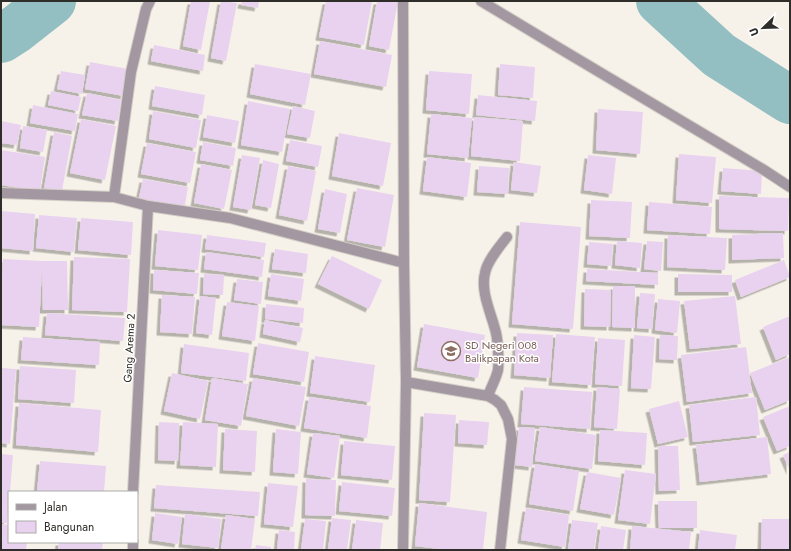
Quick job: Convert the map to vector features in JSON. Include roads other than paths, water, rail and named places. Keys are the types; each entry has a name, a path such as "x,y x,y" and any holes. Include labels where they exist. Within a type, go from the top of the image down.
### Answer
{"street":[{"path":"114,197 131,72 146,9 150,1"},
{"path":"403,1 406,382 403,550"},
{"path":"481,1 790,187"},
{"path":"1,193 114,197 148,206 230,218 404,262"},
{"name":"Gang Arema 2","path":"133,491 148,206"},
{"path":"488,396 498,369 498,350 497,334 484,289 485,272 494,254 507,237"},
{"path":"406,382 488,396 501,404 508,419 512,439 500,550"}],"waterway":[{"path":"1,39 52,1"},
{"path":"660,1 719,55 790,100"}],"place":[{"name":"SD Negeri 008 Balikpapan Kota","path":"451,351"}]}
